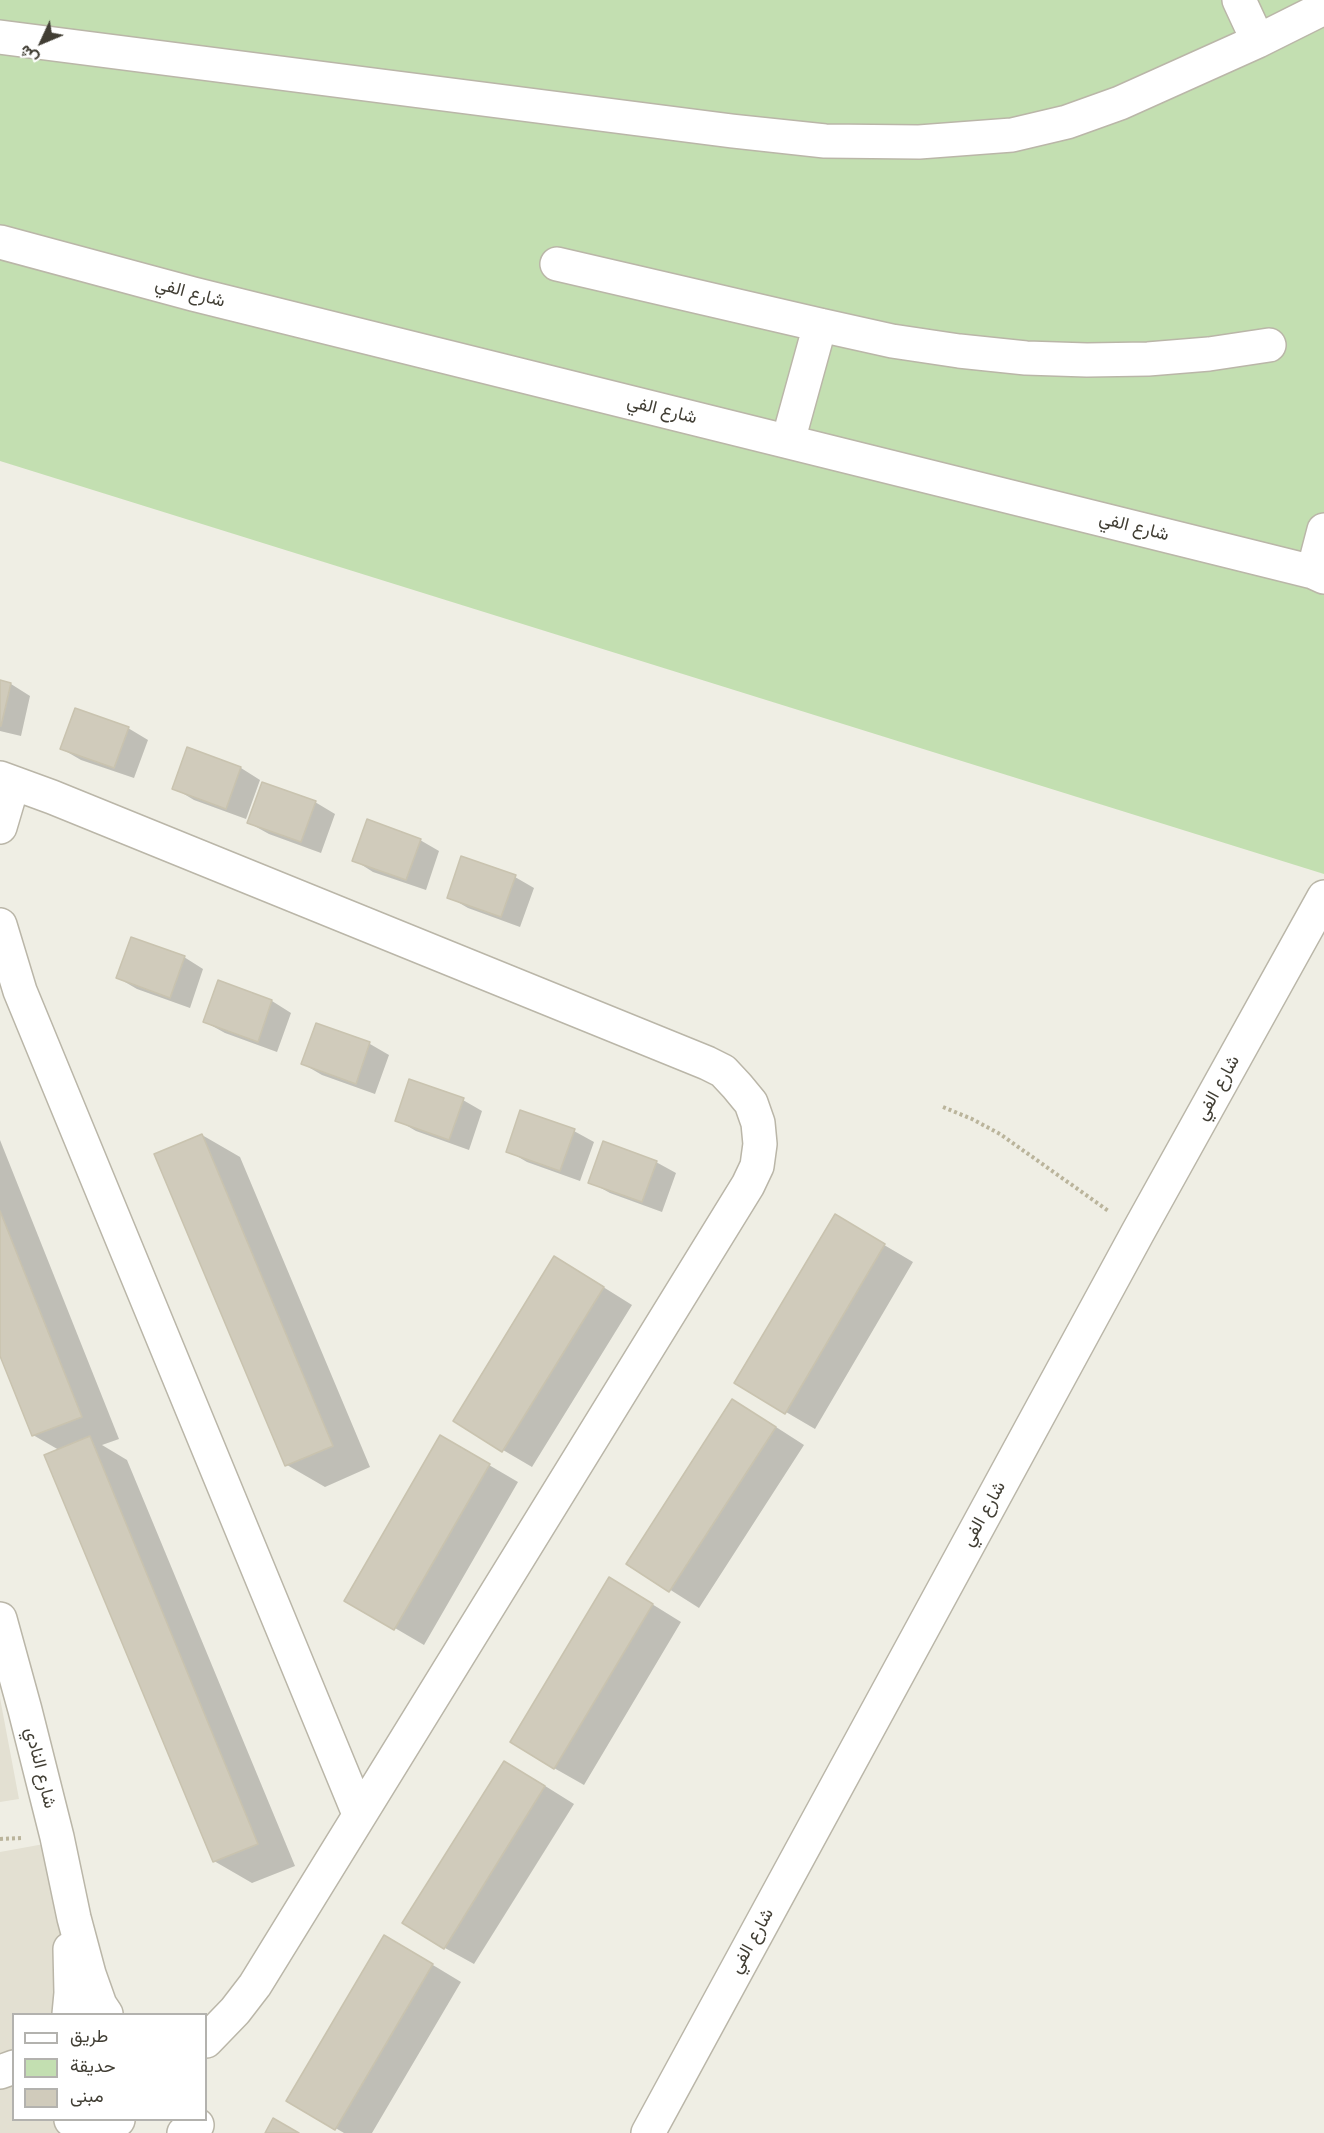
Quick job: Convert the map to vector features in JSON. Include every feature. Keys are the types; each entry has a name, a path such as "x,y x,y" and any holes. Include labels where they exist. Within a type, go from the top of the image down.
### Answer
{"street":[{"path":"1239,0 1258,41"},
{"path":"0,37 732,131 825,141 919,142 1012,135 1067,122 1120,103 1258,41 1324,8"},
{"name":"شارع الفي","path":"0,242 193,294 1318,574"},
{"path":"557,264 892,341 959,351 1026,358 1148,359 1209,354 1269,345"},
{"path":"788,441 820,325"},
{"path":"1318,574 1324,530"},
{"path":"0,827 7,781 52,797 707,1063 723,1071 737,1086 751,1103 758,1123 760,1144 757,1166 748,1185 255,1985 235,2011 207,2039"},
{"name":"شارع الفي","path":"648,2133 1138,1232 1324,897"},
{"path":"0,925 20,991 359,1814"},
{"name":"شارع النادي","path":"0,1619 54,1825 74,1918 89,1974 100,2005 105,2013"},
{"name":"شارع النادي","path":"69,2013 70,1929 74,1918"},
{"path":"74,2121 94,2126 114,2121"}],"path":[{"path":"943,1107 1000,1134 1138,1232"}],"shaded area":[{"path":"0,1698 19,1799 0,1802"},
{"path":"55,1842 97,2013 12,2013 12,2121 109,2121 108,2133 0,2133 0,1852"}],"green space":[{"path":"0,0 1324,0 1324,874 0,461"}],"building":[{"path":"0,680 11,683 1,726 0,726"},
{"path":"75,708 129,727 114,768 60,749"},
{"path":"187,747 241,767 226,809 172,789"},
{"path":"262,782 316,801 301,842 247,823"},
{"path":"367,819 421,839 406,880 352,861"},
{"path":"461,856 516,875 501,917 447,898"},
{"path":"131,937 185,956 170,998 116,978"},
{"path":"218,980 272,1000 258,1042 203,1022"},
{"path":"316,1023 370,1042 356,1084 301,1064"},
{"path":"409,1079 464,1098 449,1140 395,1121"},
{"path":"520,1110 575,1129 560,1171 506,1152"},
{"path":"202,1134 333,1446 285,1466 154,1154"},
{"path":"603,1141 657,1161 642,1202 588,1183"},
{"path":"0,1211 82,1417 32,1436 0,1356"},
{"path":"835,1214 885,1244 785,1414 734,1383"},
{"path":"554,1256 604,1287 502,1452 453,1421"},
{"path":"732,1399 776,1427 669,1592 626,1564"},
{"path":"440,1435 490,1464 394,1630 344,1601"},
{"path":"90,1436 258,1844 213,1862 44,1455"},
{"path":"609,1577 653,1604 554,1769 510,1742"},
{"path":"504,1761 545,1786 444,1949 402,1923"},
{"path":"384,1935 433,1964 335,2130 286,2101"},
{"path":"273,2118 299,2133 265,2133"}]}
